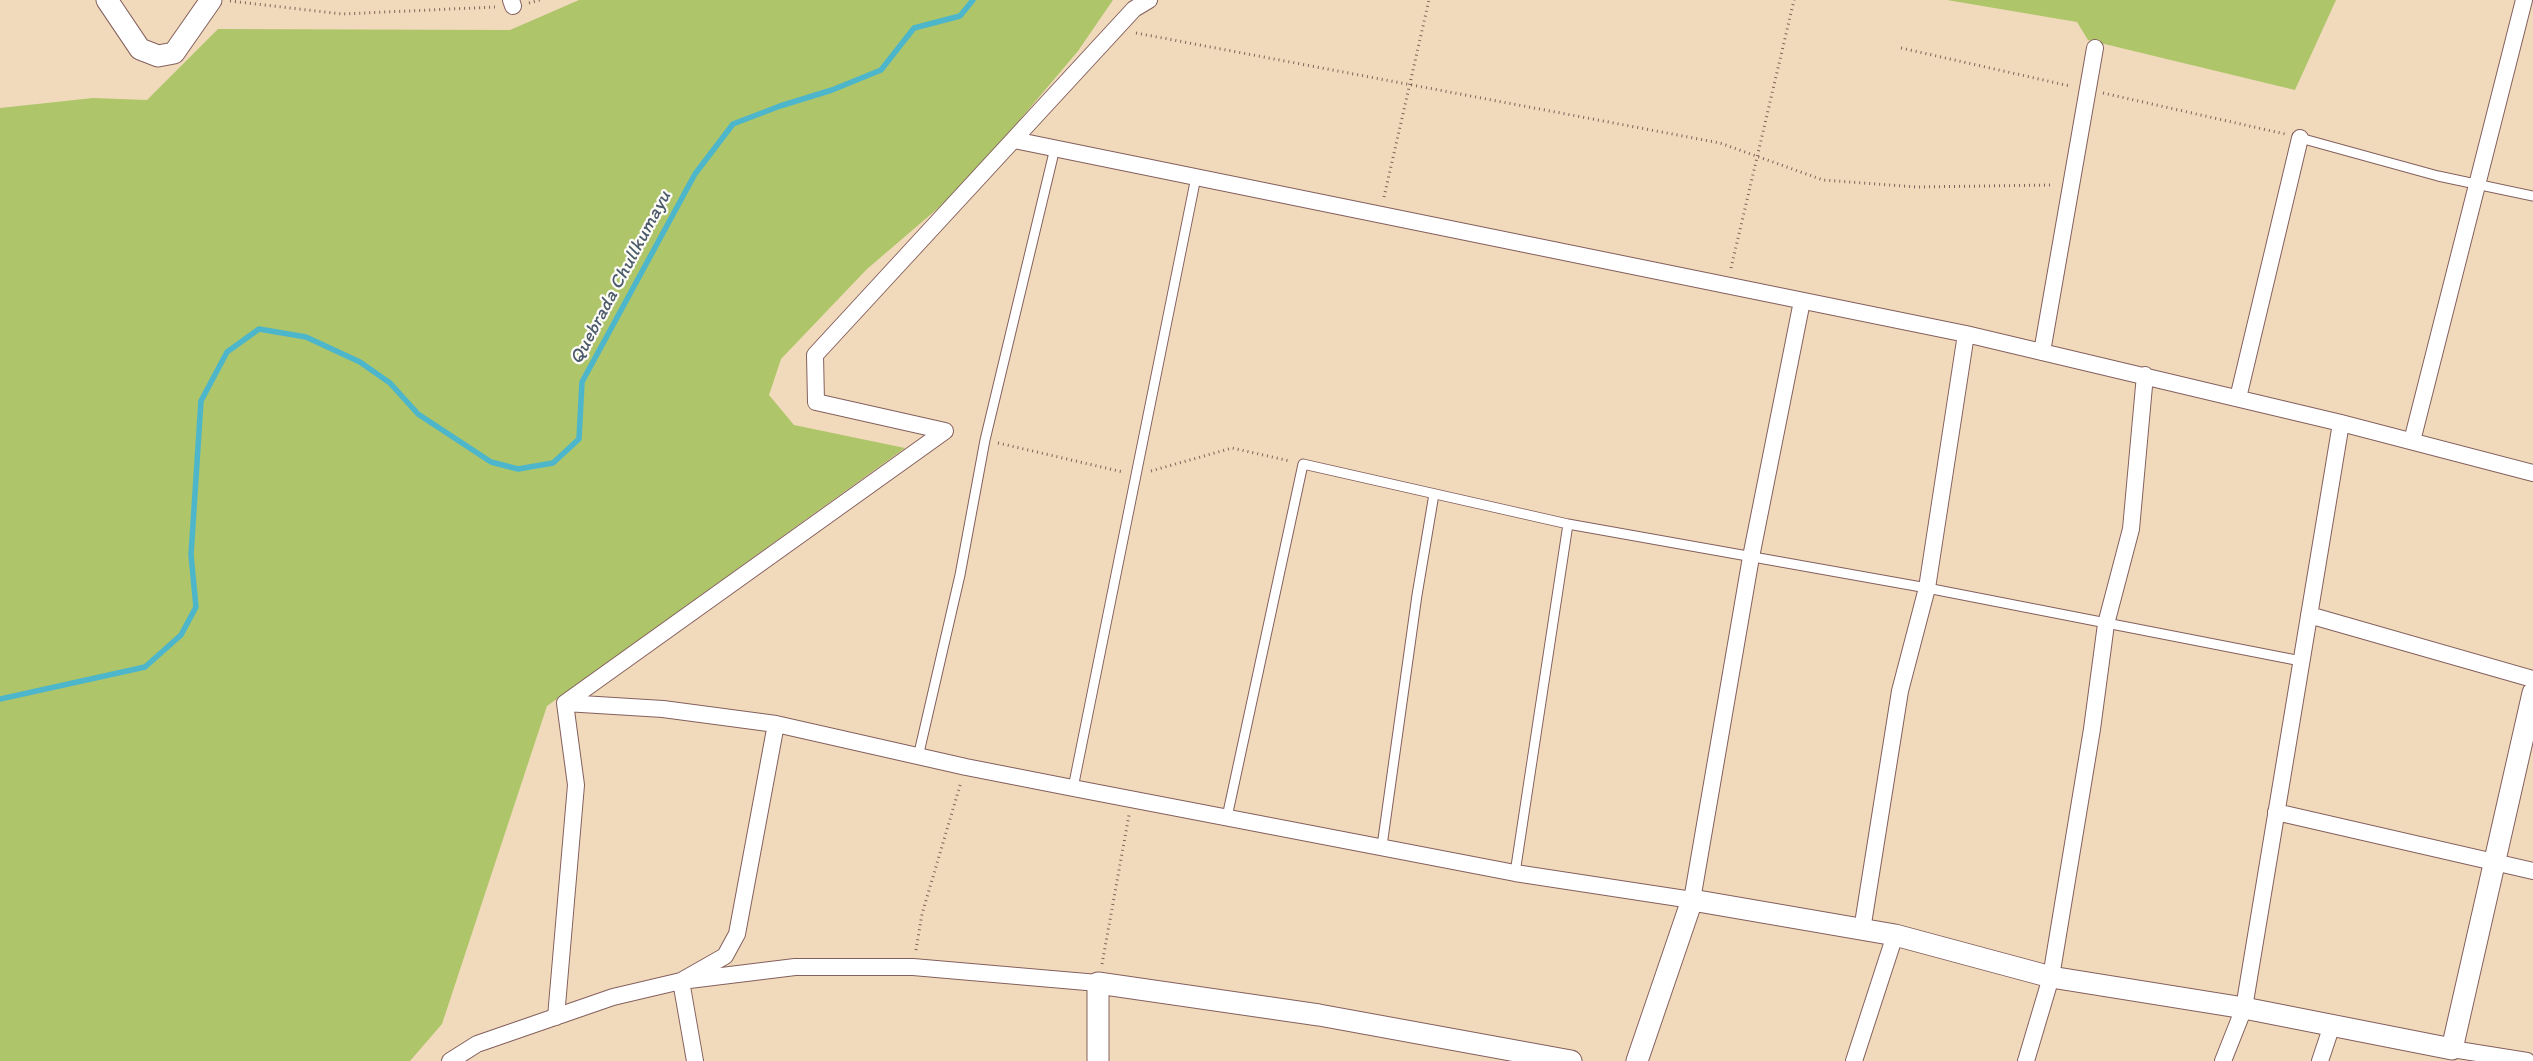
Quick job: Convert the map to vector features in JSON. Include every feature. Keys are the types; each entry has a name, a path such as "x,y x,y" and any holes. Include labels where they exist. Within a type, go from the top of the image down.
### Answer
{"street":[{"path":"107,0 140,49 158,56 174,53 211,0"},
{"path":"565,702 945,431 816,402 815,356 1134,9 1149,0"},
{"path":"2412,441 2524,0"},
{"path":"2042,352 2095,48"},
{"path":"2238,398 2300,138"},
{"path":"1014,140 1966,334 2341,422 2533,473"},
{"path":"1637,1061 1692,900 1751,557 1802,301"},
{"path":"1862,930 1900,691 1927,588 1966,334"},
{"path":"2026,1061 2052,977 2092,729 2106,624 2131,529 2145,375"},
{"path":"2223,1061 2244,1008 2341,422"},
{"path":"2309,615 2533,679"},
{"path":"2452,1049 2533,693"},
{"path":"565,702 663,709 776,724 966,768 1132,800 1515,872 1692,900 1895,936 2052,977 2244,1008 2505,1059 2527,1061"},
{"path":"556,1017 576,785 565,702"},
{"path":"681,981 725,956 737,934 776,724"},
{"path":"2276,812 2533,870"},
{"path":"1854,1061 1895,936"},
{"path":"450,1061 477,1044 613,997 681,981 795,967 913,967 1098,983 1319,1015 1571,1061"},
{"path":"681,981 695,1061"},
{"path":"1098,983 1098,1061"},
{"path":"2320,1061 2332,1025"}],"lane":[{"path":"2300,138 2476,184 2533,196"},
{"path":"918,757 960,575 985,440 1055,148"},
{"path":"1073,788 1196,177"},
{"path":"1227,817 1303,464 1568,524 1927,588 2301,661"},
{"path":"1382,846 1417,595 1434,494"},
{"path":"1515,872 1568,524"}],"path":[{"path":"223,0 255,6 342,14 540,0"},
{"path":"1380,215 1429,0"},
{"path":"1727,285 1794,0"},
{"path":"1116,30 1720,143 1823,180 1916,187 2071,185"},
{"path":"985,440 1136,476 1232,448 1303,464"},
{"path":"913,967 922,914 966,768"},
{"path":"1098,983 1132,800"}],"green space":[{"path":"579,0 1113,0 1078,51 964,186 867,269 781,359 769,395 794,425 905,448 547,706 442,1024 410,1061 0,1061 0,108 93,98 147,100 218,29 510,30"},
{"path":"1947,0 2336,0 2295,90 2088,40 2077,22"}],"waterway":[{"name":"Quebrada Chullkumayu","path":"0,699 145,667 181,635 196,607 191,555 201,401 227,352 259,329 306,337 360,362 390,383 418,414 491,462 518,469 553,463 579,439 582,382 695,174 733,124 780,106 832,90 881,70 914,28 960,16 973,0"}]}
